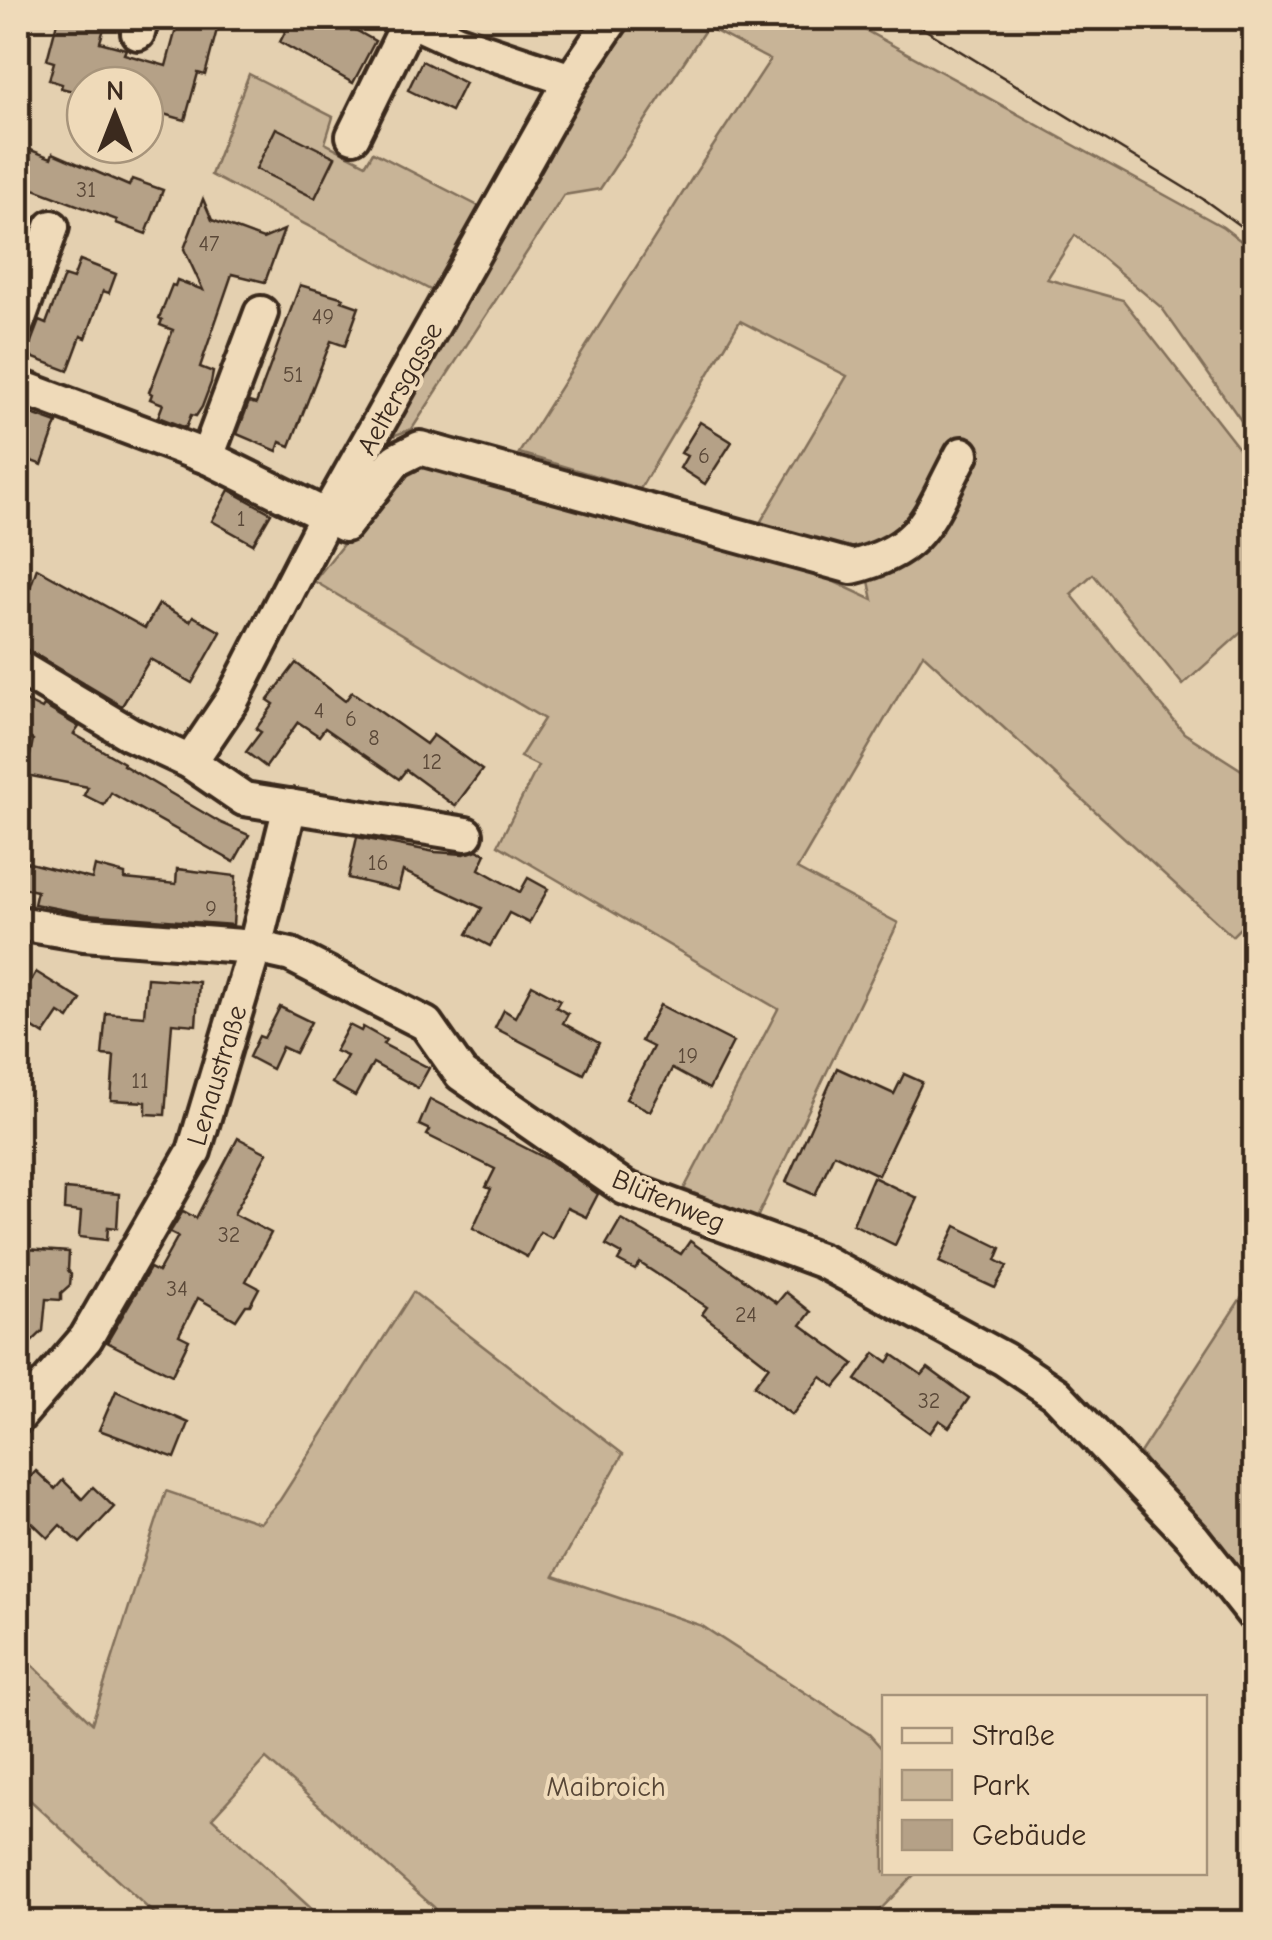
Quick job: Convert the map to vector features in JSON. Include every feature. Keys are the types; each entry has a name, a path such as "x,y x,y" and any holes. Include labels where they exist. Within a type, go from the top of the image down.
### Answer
{"street":[{"name":"Aeltersgasse","path":"190,762 232,700 326,517 571,80 612,18"},
{"path":"353,136 408,19 458,42 571,80"},
{"path":"18,320 52,227"},
{"path":"206,457 262,313"},
{"path":"18,386 206,457 345,525 396,460 420,448 852,567 886,559 918,537 962,454"},
{"path":"18,667 130,734 190,762 244,798 466,834"},
{"name":"Lenaustraße","path":"18,1417 86,1338 194,1151 255,947 290,806"},
{"name":"Blütenweg","path":"18,923 84,934 255,947 290,955 426,1024 461,1074 625,1188 822,1261 1004,1359 1056,1394 1193,1538 1254,1616"}],"green space":[{"path":"629,18 843,18 1223,227 1254,251 1254,439 1162,308 1075,235 1047,279 1123,300 1254,468 1254,621 1183,685 1093,574 1071,594 1184,733 1254,778 1254,914 1232,936 923,654 797,869 898,923 756,1220 684,1189 778,1009 498,845 538,766 520,757 544,719 314,581 399,474 423,462 824,577 873,600 864,557 754,533 847,376 740,321 640,489 519,453 770,60 707,27 600,189 564,195 412,429 382,440 595,64"},
{"path":"249,74 333,117 325,143 366,164 373,152 488,211 442,296 211,175"},
{"path":"1254,1278 1254,1599 1140,1453"},
{"name":"Maibroich","path":"413,1292 623,1454 554,1576 702,1626 869,1734 882,1749 882,1875 914,1875 868,1922 445,1922 434,1907 266,1759 212,1818 326,1922 163,1922 18,1789 18,1651 92,1723 166,1491 260,1523 280,1500"}],"building":[{"path":"58,18 107,18 100,42 162,65 65,65 65,89 49,80 54,62 47,60"},
{"path":"179,18 220,18 205,75 198,73 185,120 165,114 165,66"},
{"path":"292,18 334,18 375,41 353,83 280,42"},
{"path":"422,61 465,83 451,111 408,90"},
{"path":"276,128 335,157 315,198 256,169"},
{"path":"18,145 51,158 53,153 65,158 65,165 81,165 129,186 132,179 163,190 146,234 18,183"},
{"path":"203,199 212,220 263,239 284,230 265,282 232,274 200,367 213,372 211,383 202,407 196,416 191,415 186,428 158,417 163,404 150,399 149,392 173,330 160,325 159,318 172,285 177,280 203,290 184,249"},
{"path":"80,260 116,274 109,293 103,291 86,338 81,336 68,371 26,355 39,321 46,324 64,276 73,279"},
{"path":"300,285 344,298 342,301 359,307 345,346 331,341 290,446 280,442 277,451 237,434 249,402 256,404"},
{"path":"18,409 57,423 42,465 18,456"},
{"path":"700,422 732,442 705,484 680,468 687,456 681,453"},
{"path":"229,490 271,513 253,544 212,521"},
{"path":"37,568 145,628 159,604 190,621 193,616 221,632 192,683 150,659 122,706 18,647 18,621"},
{"path":"296,663 345,701 352,692 426,744 433,735 482,770 455,806 406,770 399,779 325,728 319,736 298,722 266,767 246,752 274,704 268,700"},
{"path":"18,697 42,709 44,706 79,727 74,734 123,765 221,823 249,835 234,862 111,793 104,805 84,795 88,787 26,775 33,740 18,732"},
{"path":"357,837 435,852 464,854 477,850 486,854 479,869 520,892 528,878 548,889 529,923 509,913 490,946 467,934 482,908 403,871 398,890 348,878"},
{"path":"18,860 92,879 95,866 125,874 125,879 176,884 177,869 236,876 233,925 86,914 34,904 37,891 18,887"},
{"path":"36,972 81,1000 69,1019 59,1013 44,1035 18,1018 18,1002"},
{"path":"147,978 199,982 196,1025 172,1023 165,1115 146,1114 146,1102 111,1100 114,1056 102,1055 106,1013 144,1016"},
{"path":"532,985 560,1000 556,1007 568,1014 563,1023 599,1043 584,1074 495,1028 504,1010 515,1017"},
{"path":"660,1005 733,1042 709,1089 672,1069 650,1111 626,1099 653,1047 641,1041"},
{"path":"280,1007 311,1022 295,1053 282,1047 272,1069 249,1057"},
{"path":"349,1025 361,1031 363,1027 386,1040 383,1044 429,1068 418,1088 373,1063 355,1096 332,1083 347,1056 335,1051"},
{"path":"837,1068 894,1094 904,1074 922,1082 878,1175 834,1154 815,1195 786,1182"},
{"path":"430,1099 551,1161 598,1194 586,1217 567,1208 552,1238 540,1232 527,1257 473,1228 491,1189 486,1187 495,1169 427,1135 430,1130 419,1125"},
{"path":"238,1138 267,1153 234,1214 271,1233 246,1281 259,1288 236,1320 198,1298 179,1335 189,1340 172,1375 107,1342 150,1268 158,1272 178,1236 170,1232 183,1211 196,1218"},
{"path":"873,1177 917,1198 895,1245 853,1224"},
{"path":"65,1189 119,1194 117,1228 108,1227 107,1240 79,1237 81,1212 64,1210"},
{"path":"621,1219 681,1254 690,1241 777,1303 786,1292 811,1312 801,1325 854,1364 835,1387 821,1377 792,1415 754,1386 769,1366 702,1314 707,1307 640,1263 635,1270 618,1261 622,1254 606,1245"},
{"path":"956,1226 1001,1248 996,1260 1007,1266 995,1288 939,1262"},
{"path":"25,1249 69,1252 71,1274 70,1285 61,1293 61,1300 46,1299 43,1331 18,1355 18,1297 25,1297"},
{"path":"875,1353 888,1362 893,1355 922,1375 928,1368 969,1398 949,1427 939,1420 930,1433 856,1380"},
{"path":"116,1391 189,1423 175,1458 99,1430"},
{"path":"36,1471 55,1489 63,1480 82,1499 93,1487 114,1507 80,1543 60,1525 48,1538 18,1509 18,1490"}],"tram line":[{"path":"906,18 1203,199 1254,236"}]}
